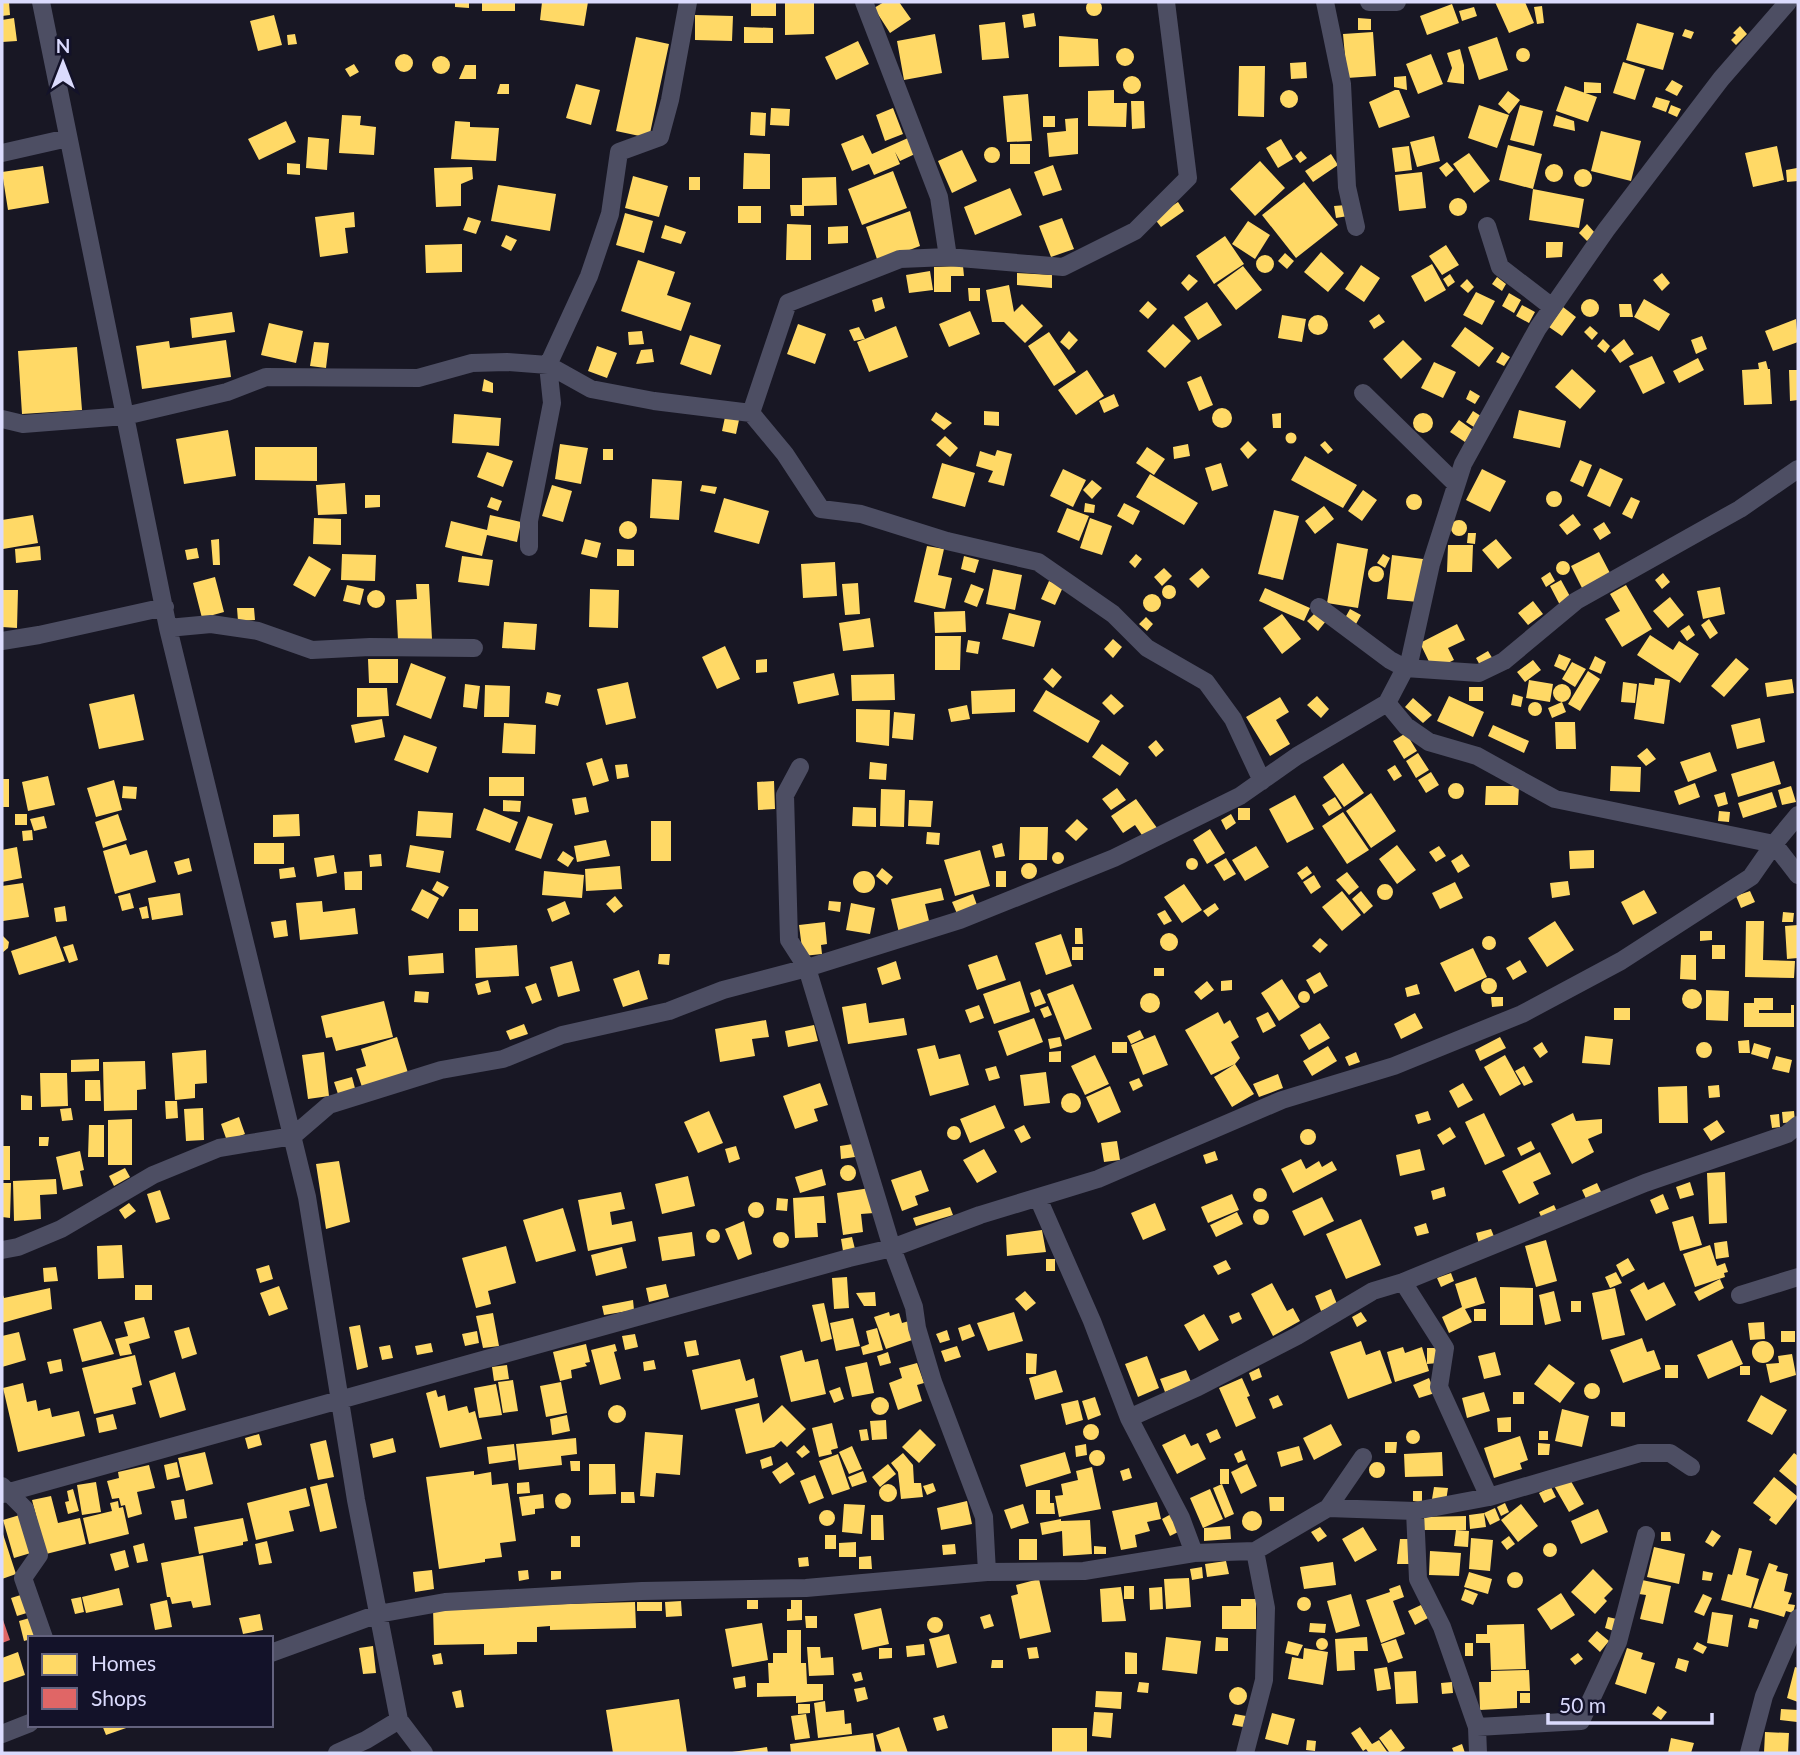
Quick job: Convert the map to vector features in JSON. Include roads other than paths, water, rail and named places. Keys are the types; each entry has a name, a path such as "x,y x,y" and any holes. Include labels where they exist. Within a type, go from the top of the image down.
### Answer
{"street":[{"path":"41,2 168,628 307,1197 340,1399 399,1720 424,1753"},
{"path":"529,547 529,520 552,403 548,365 589,276 610,214 619,152 660,137 670,100 688,2"},
{"path":"864,2 939,197 948,257"},
{"path":"751,413 788,303 900,259 948,257 1063,267 1135,231 1188,178 1166,2"},
{"path":"1325,2 1342,84 1347,187 1356,227"},
{"path":"1369,2 1397,2"},
{"path":"2,1250 18,1248 61,1229 153,1175 219,1148 293,1136 329,1105 442,1070 503,1059 562,1035 669,1011 723,990 807,968 960,920 1114,858 1240,796 1297,756 1387,704 1410,659 1431,564 1463,464 1538,328 1606,230 1721,79 1788,2"},
{"path":"2,153 68,138"},
{"path":"1487,226 1500,267 1552,307"},
{"path":"2,419 23,424 125,416 227,392 266,377 418,378 472,363 507,362 548,365 591,389 654,401 751,413 785,454 821,509 861,514 947,541 1038,562 1113,614 1147,648 1206,682 1233,719 1262,781"},
{"path":"1363,393 1456,484"},
{"path":"1319,607 1390,660 1405,668 1479,673 1504,661 1576,601 1740,509 1798,469"},
{"path":"2,641 165,607"},
{"path":"168,628 211,624 234,627 258,631 312,650 370,647 474,648"},
{"path":"1387,704 1406,726 1429,742 1477,756 1555,799 1774,844 1798,874"},
{"path":"800,767 785,794 789,940 807,968 892,1248 914,1307 917,1328 933,1382 984,1517 987,1572"},
{"path":"3,1491 892,1248 980,1215 1098,1179 1282,1100 1394,1066 1522,1014 1621,961 1751,877 1798,815"},
{"path":"1129,1418 1198,1387 1297,1336 1373,1291 1403,1282 1590,1204 1787,1134 1798,1125"},
{"path":"1038,1198 1092,1321 1129,1418 1181,1518 1194,1552"},
{"path":"1740,1295 1798,1277"},
{"path":"1403,1282 1445,1348 1438,1387 1489,1497"},
{"path":"1328,1508 1415,1511 1489,1497 1640,1453 1670,1453 1691,1467"},
{"path":"273,1652 378,1614 445,1602 642,1591 806,1588 987,1572 1084,1571 1194,1552 1255,1551 1328,1508 1363,1457"},
{"path":"3,1491 25,1509 39,1555 23,1578 43,1636"},
{"path":"1415,1511 1418,1579 1441,1627 1477,1727 1478,1753"},
{"path":"1477,1727 1581,1720 1618,1642 1646,1535"},
{"path":"1245,1753 1264,1680 1266,1608 1255,1551"},
{"path":"1749,1753 1764,1696 1798,1619"},
{"path":"337,1753 366,1747 399,1720"},
{"path":"2,1734 28,1724"}]}
